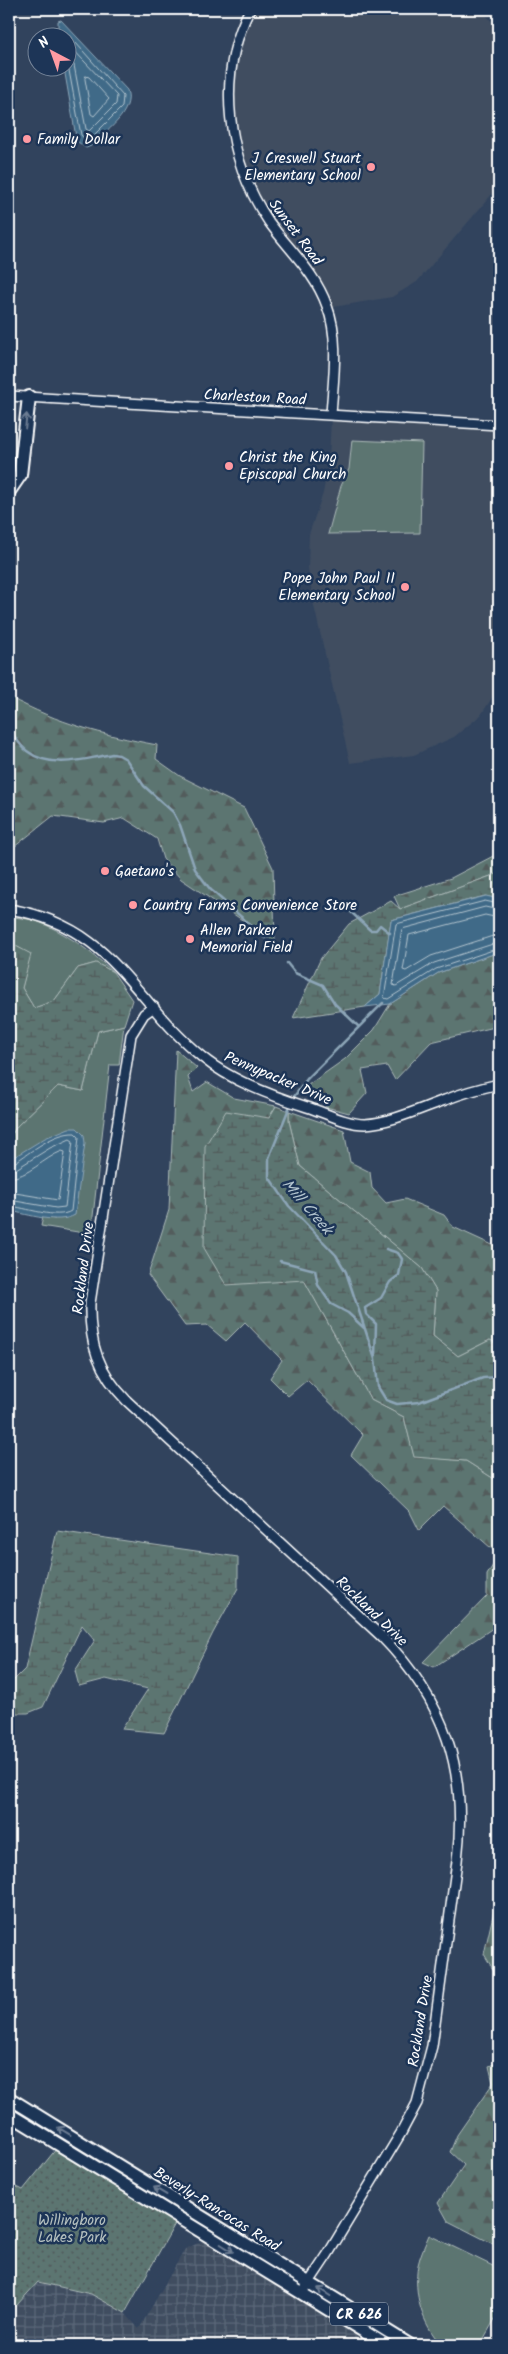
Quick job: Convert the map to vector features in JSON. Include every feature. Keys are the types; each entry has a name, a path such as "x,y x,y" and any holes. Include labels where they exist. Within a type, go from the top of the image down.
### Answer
{"highway":[{"path":"9,491 20,475 29,397"}],"main road":[{"name":"Beverly-Rancocas Road","path":"9,2098 410,2345"},
{"name":"Beverly-Rancocas Road","path":"9,2114 386,2345"}],"street":[{"name":"Sunset Road","path":"250,9 236,47 230,81 230,115 234,142 240,164 252,193 270,223 316,281 328,308 335,334 331,415"},
{"name":"Charleston Road","path":"9,396 499,425"},
{"name":"Pennypacker Drive","path":"9,909 55,922 94,944 116,962 182,1038 213,1065 240,1080 296,1104 350,1122 364,1124 391,1119 456,1096 499,1084"},
{"name":"Rockland Drive","path":"154,1007 144,1014 131,1035 91,1296 90,1329 95,1355 108,1380 127,1401 381,1636 402,1658 436,1708 450,1746 457,1773 459,1846 434,2031 425,2076 416,2105 402,2133 301,2293"}],"shaded area":[{"name":"J Creswell Stuart Elementary School","path":"239,9 481,9 499,30 499,186 417,282 392,297 328,308 270,223 236,148 229,98 246,16"},
{"name":"Pope John Paul II Elementary School","path":"331,415 499,425 499,687 481,715 454,737 414,755 350,763 314,606 308,568 309,534 323,493 329,462"},
{"path":"203,2241 365,2338 361,2345 9,2345 9,2306 16,2306 38,2282 91,2294 125,2313 139,2329 185,2249"}],"green space":[{"path":"352,440 422,443 420,533 328,534 341,486 349,469"},
{"path":"9,697 81,727 157,745 156,759 180,776 244,808 273,868 275,942 181,879 163,859 157,839 124,818 104,823 53,816 9,851"},
{"path":"499,853 499,873 400,909 394,896 451,878"},
{"path":"499,873 499,899 485,896 391,920 380,994 365,1007 293,1018 321,958 349,924 391,901 400,909"},
{"path":"9,916 36,921 57,930 87,950 113,972 96,963 78,968 54,1001 34,1008 22,988 30,954 10,940"},
{"path":"9,940 12,944 31,954 22,988 34,1008 54,1001 78,968 96,963 113,972 132,1000 124,1025 98,1031 83,1091 58,1086 17,1126 9,1139"},
{"path":"499,952 499,1026 431,1042 395,1080 387,1066 362,1070 367,1093 349,1113 326,1107 322,1098 301,1090 345,1059 374,1030 390,1004 438,973"},
{"path":"124,1025 119,1065 110,1065 92,1225 84,1233 41,1226 43,1217 55,1219 12,1159 9,1160 9,1139 17,1126 58,1086 83,1091 98,1031"},
{"path":"176,1050 197,1068 188,1077 193,1092 207,1082 234,1098 276,1106 269,1118 304,1280 371,1400 404,1417 414,1456 466,1461 499,1482 499,1555 443,1506 419,1530 410,1512 351,1455 363,1435 307,1380 288,1396 270,1378 282,1360 245,1322 226,1341 207,1325 185,1326 148,1275 169,1210"},
{"path":"276,1106 289,1111 289,1121 300,1166 422,1268 436,1291 433,1336 458,1356 490,1340 499,1345 499,1482 466,1461 414,1457 404,1417 371,1400 304,1280 226,1285 204,1248 205,1146 226,1111 269,1118"},
{"path":"289,1111 344,1130 350,1162 370,1172 372,1188 386,1203 405,1199 444,1215 453,1227 499,1248 499,1345 490,1340 458,1356 433,1336 436,1291 422,1268 300,1166 289,1121"},
{"path":"57,1531 238,1557 238,1588 213,1633 164,1733 122,1729 148,1689 106,1679 79,1686 75,1671 95,1640 82,1625 43,1707 28,1713 9,1713 9,1678 14,1680 25,1669"},
{"path":"499,1555 499,1624 434,1667 423,1662 487,1596 487,1575"},
{"path":"499,1889 499,1974 494,1971 484,1954"},
{"path":"499,2062 499,2247 448,2221 438,2203 464,2165 450,2152 457,2135 493,2083 489,2066"},
{"name":"Willingboro Lakes Park","path":"57,2148 176,2222 125,2313 91,2294 38,2282 16,2306 9,2306 9,2183 23,2190"},
{"path":"429,2235 499,2269 499,2312 480,2345 442,2345 424,2318 418,2297 417,2276 420,2258"}],"water":[{"path":"61,20 69,28 58,28 58,21"},
{"path":"78,38 127,90 128,98 123,114 91,146 86,148 78,142 66,78 78,78"},
{"path":"486,896 499,899 499,952 438,973 390,1004 365,1007 380,994 391,920"},
{"path":"69,1128 77,1128 84,1135 85,1143 75,1215 68,1218 51,1219 9,1211 9,1160 45,1138"}],"waterway":[{"path":"9,730 27,751 36,757 47,760 68,762 112,754 126,759 144,786 173,812 180,825 195,869 210,889 265,938"},
{"path":"351,912 370,930 376,930 380,925 390,933"},
{"path":"287,963 295,973 323,985 335,1004 359,1027"},
{"name":"Mill Creek","path":"383,1003 307,1079 293,1098 269,1158 269,1177 289,1206 336,1255 346,1272 375,1359 378,1387 386,1400 397,1404 419,1402 483,1378 499,1377"},
{"path":"375,1357 376,1324 366,1314 365,1308 381,1298 390,1282 399,1275 402,1259 398,1253 386,1249"},
{"path":"280,1261 315,1270 318,1285 331,1304 348,1313 364,1328"}],"place":[{"name":"Family Dollar","path":"27,139"},
{"name":"J Creswell Stuart Elementary School","path":"371,167"},
{"name":"Christ the King Episcopal Church","path":"229,466"},
{"name":"Pope John Paul II Elementary School","path":"405,587"},
{"name":"Gaetano's","path":"105,871"},
{"name":"Country Farms Convenience Store","path":"133,905"},
{"name":"Allen Parker Memorial Field","path":"190,939"}]}
